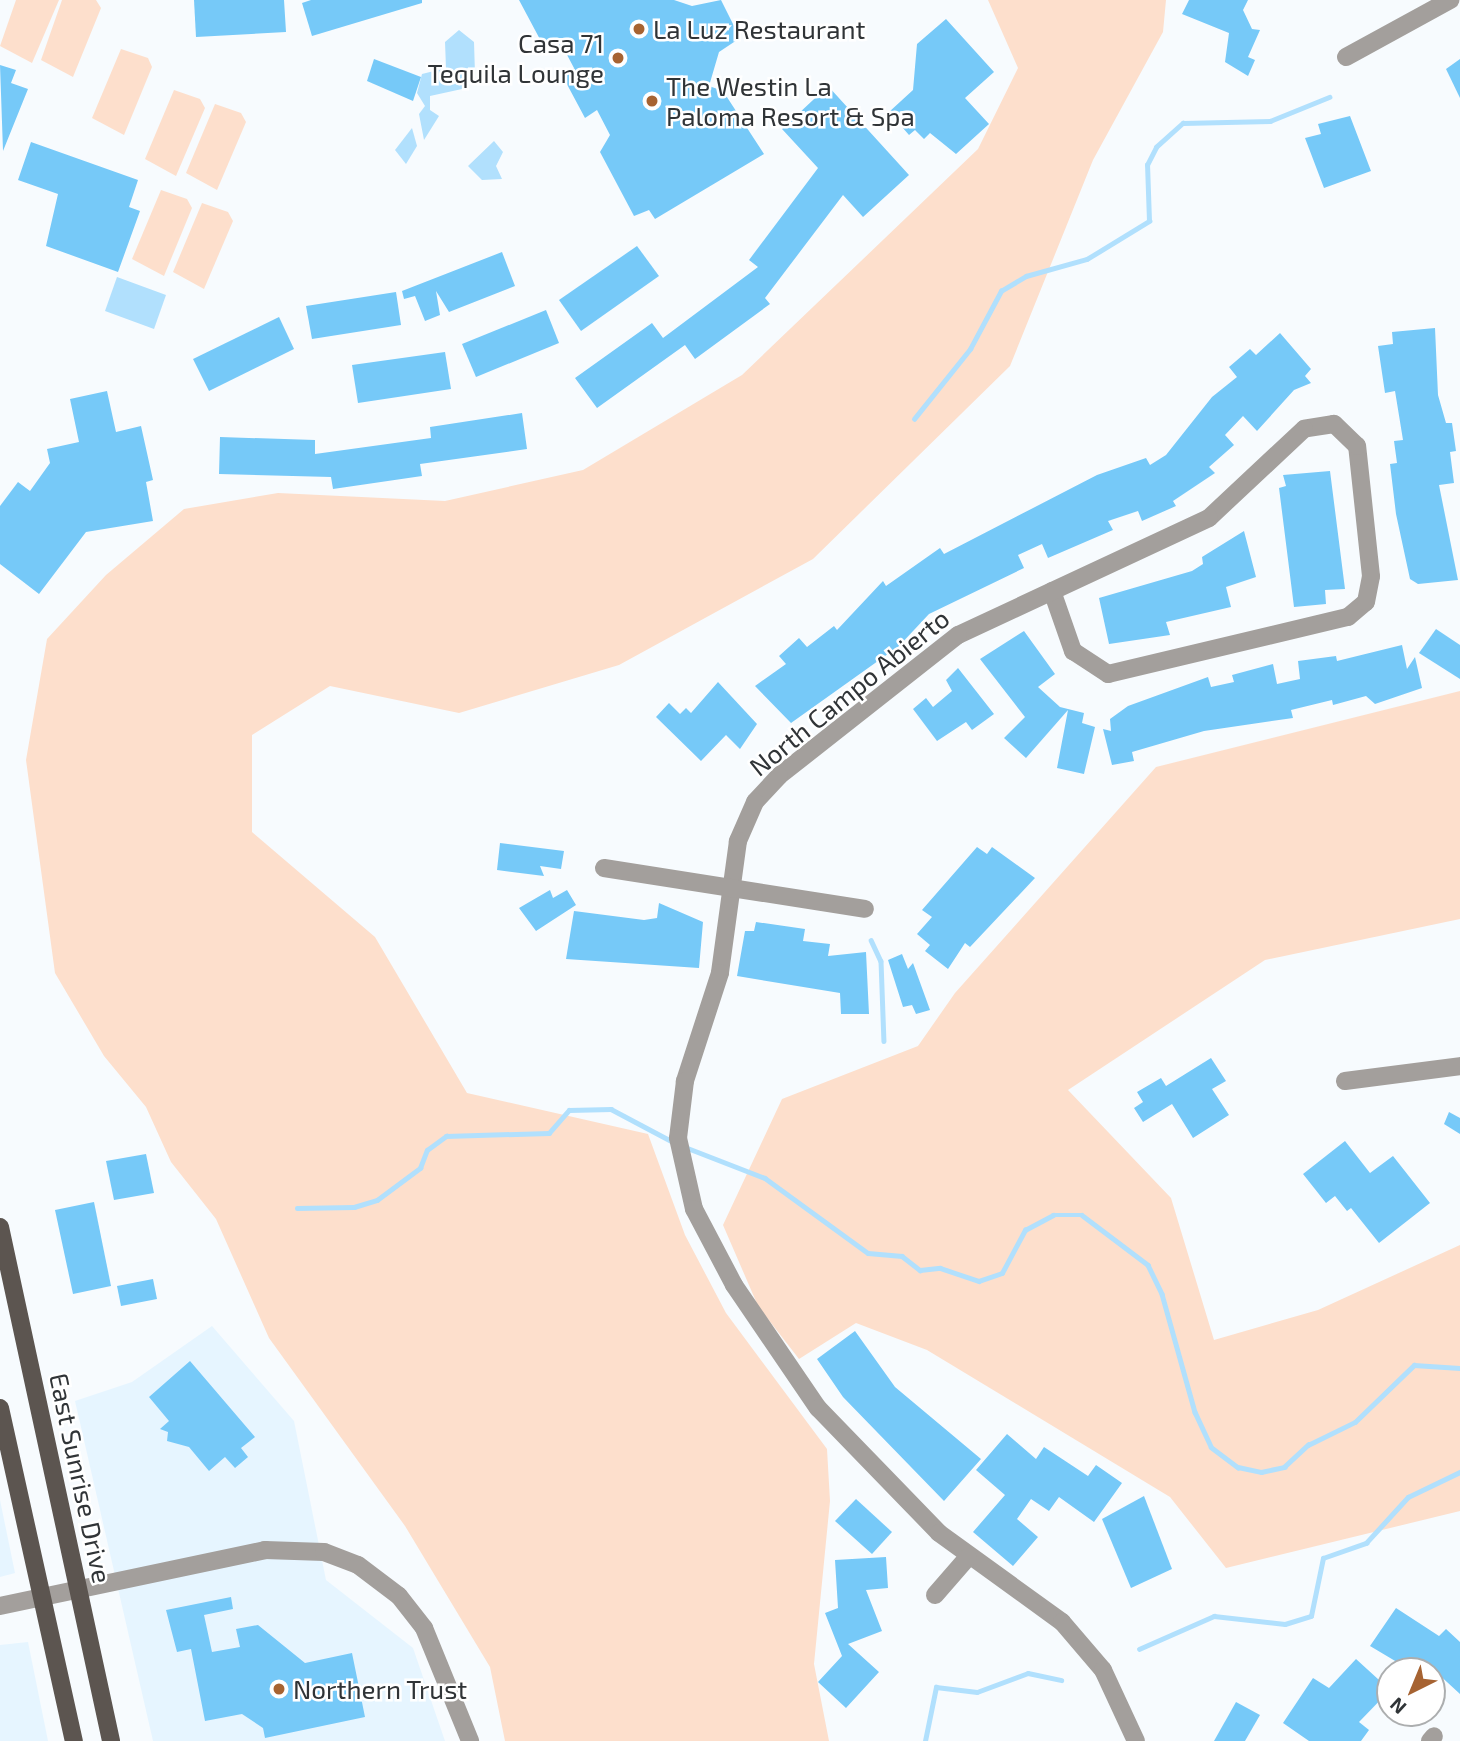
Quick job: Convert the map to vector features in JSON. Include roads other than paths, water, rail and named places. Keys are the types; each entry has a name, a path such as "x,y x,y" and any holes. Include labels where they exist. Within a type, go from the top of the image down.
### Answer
{"main road":[{"name":"East Sunrise Drive","path":"0,1227 111,1741"},
{"path":"0,1408 74,1741"}],"street":[{"path":"1346,58 1450,0"},
{"name":"North Campo Abierto","path":"1052,591 1073,651 1089,675 1124,672 1366,611 1371,576 1357,446 1345,420 1304,429 1209,518 1052,591 958,635 779,776 755,802 738,841 734,888 720,973 685,1082 678,1138 694,1209 734,1285 818,1408 968,1557 1062,1622 1103,1670 1136,1741"},
{"path":"604,868 865,909"},
{"path":"1345,1081 1460,1066"},
{"path":"0,1606 265,1550 324,1552 358,1565 399,1596 424,1628 470,1741"},
{"path":"935,1595 968,1557"}],"water":[{"path":"459,30 474,42 475,74 462,89 430,96 430,110 439,116 424,140 419,114 425,106 417,93 422,74 446,68 445,42"},
{"path":"412,128 417,146 406,164 395,150"},
{"path":"494,141 503,152 496,166 502,179 482,180 468,166"},
{"path":"117,277 166,295 154,329 105,311"}],"waterway":[{"path":"914,419 970,349 1001,291 1026,276 1087,259 1149,221 1147,165 1156,147 1183,123 1270,121 1329,97"},
{"path":"871,940 881,961 884,1041"},
{"path":"297,1208 354,1207 377,1200 420,1168 427,1150 446,1136 549,1133 569,1110 611,1109 673,1142"},
{"path":"685,1147 765,1178 868,1253 902,1256 920,1270 940,1268 979,1281 1002,1273 1025,1230 1053,1215 1082,1215 1148,1265 1162,1294 1195,1412 1211,1447 1238,1467 1261,1472 1284,1467 1308,1445 1355,1422 1414,1365 1460,1368"},
{"path":"1139,1649 1214,1616 1285,1624 1311,1616 1323,1558 1366,1543 1408,1497 1460,1472"},
{"path":"925,1741 936,1687 977,1692 1028,1673 1061,1680"}],"place":[{"name":"La Luz Restaurant","path":"639,29"},
{"name":"Casa 71 Tequila Lounge","path":"618,58"},
{"name":"The Westin La Paloma Resort & Spa","path":"652,101"},
{"name":"Northern Trust","path":"279,1689"}]}
